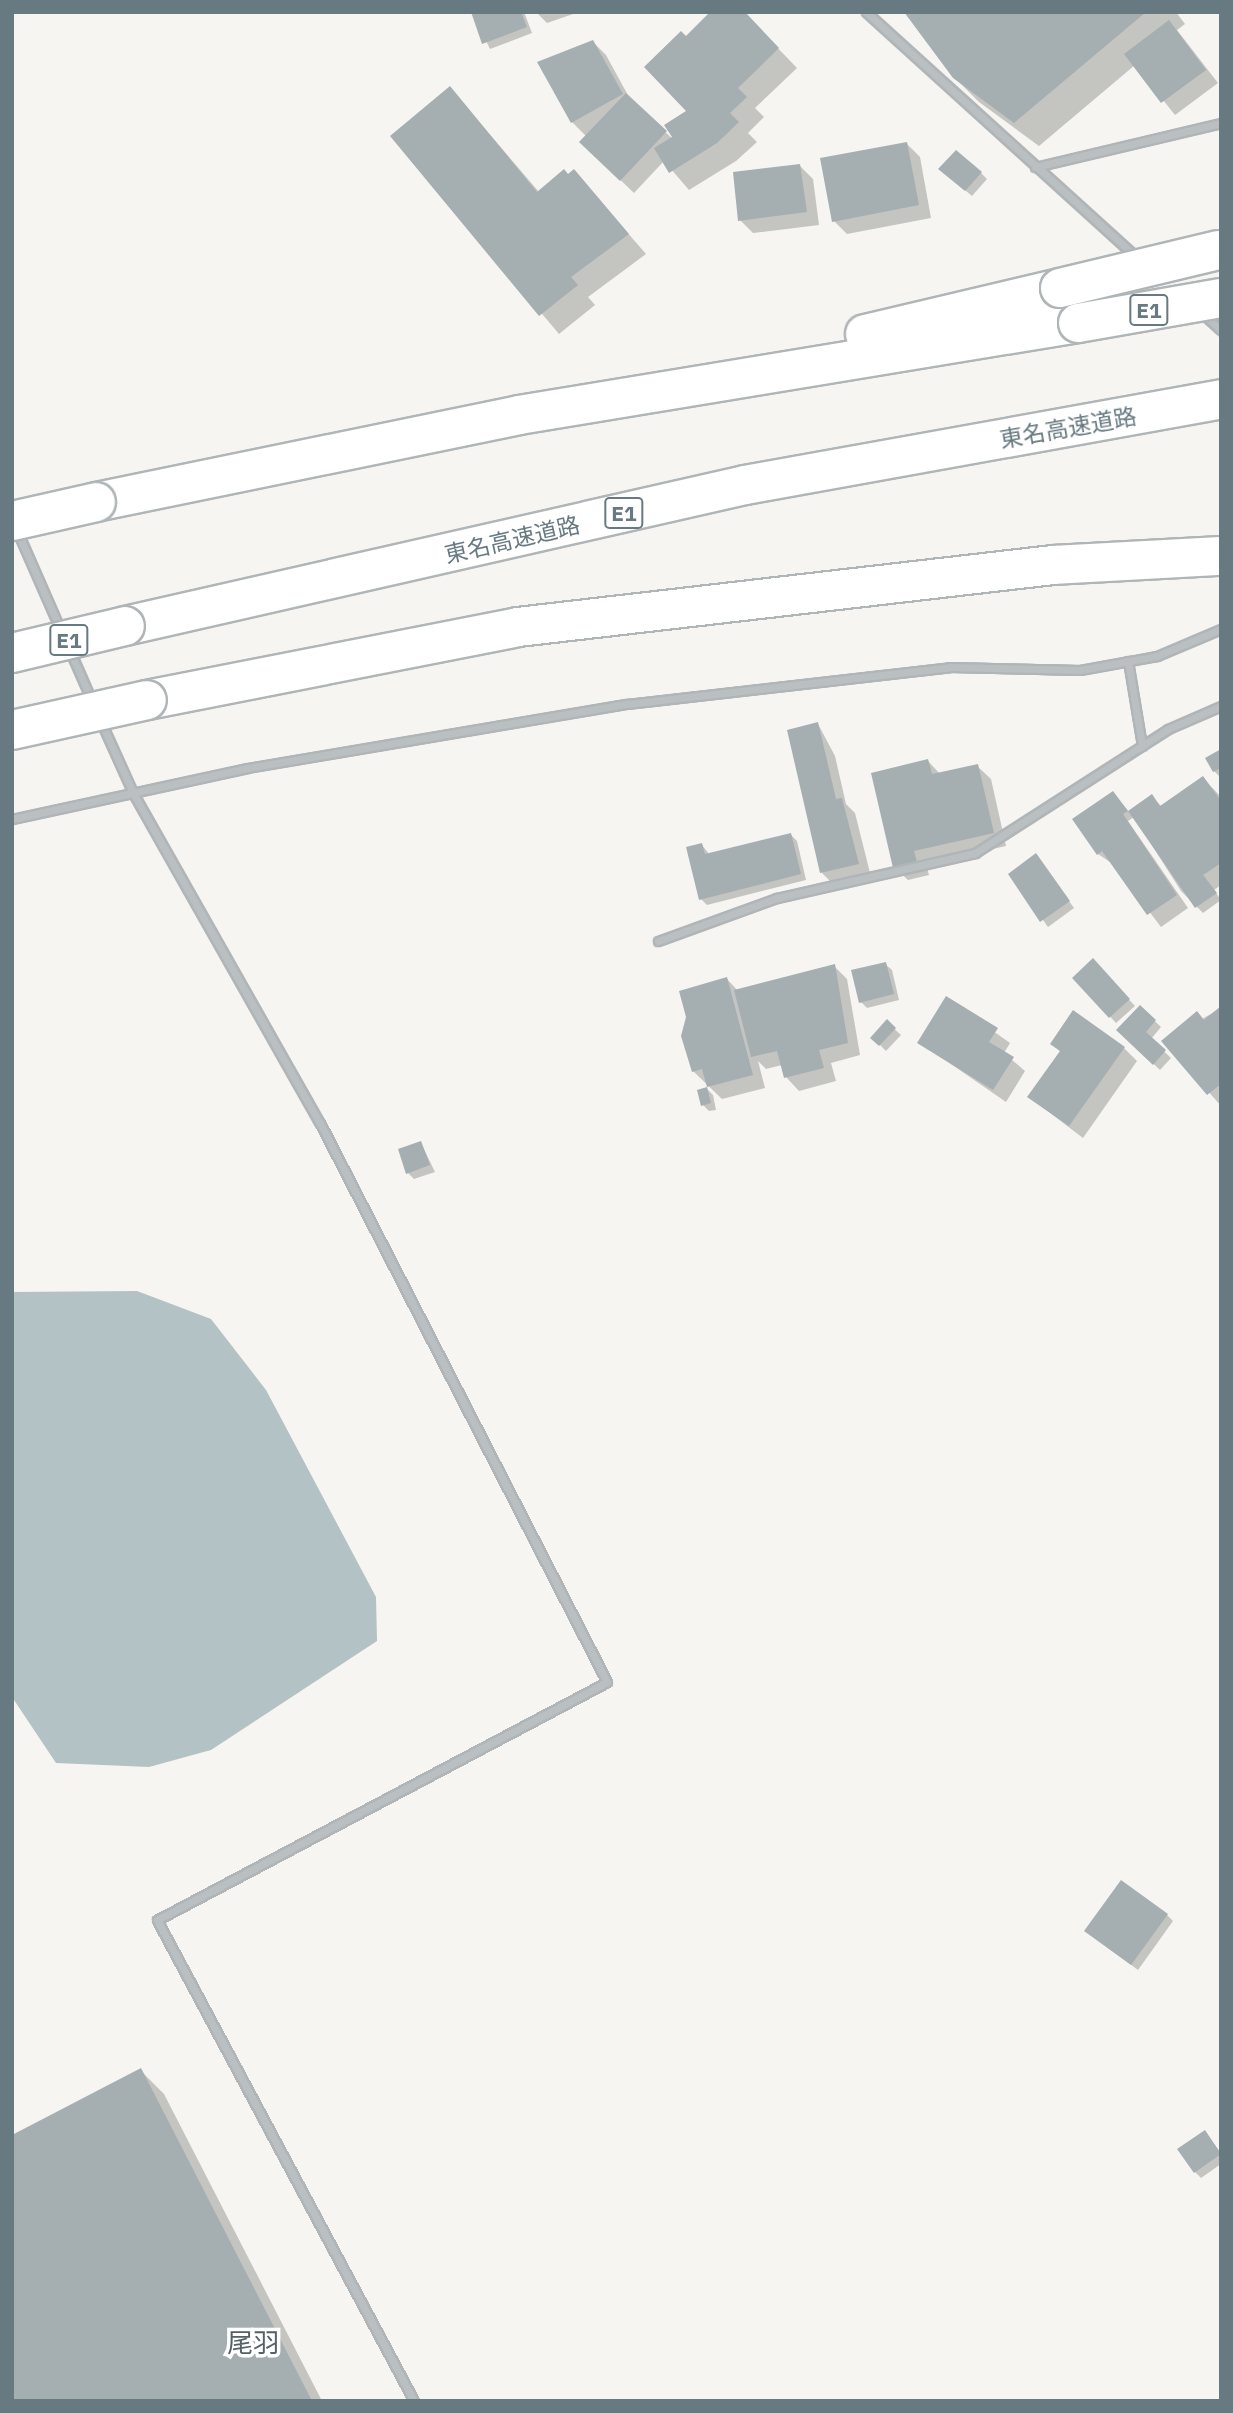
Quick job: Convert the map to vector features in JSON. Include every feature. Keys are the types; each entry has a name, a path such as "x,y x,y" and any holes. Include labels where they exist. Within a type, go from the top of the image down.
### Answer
{"highway":[{"path":"519,415 1219,250"},
{"name":"E1","path":"12,520 519,415 1221,298"},
{"name":"東名高速道路","path":"12,653 745,485 1221,399"},
{"path":"12,730 147,700 518,627 1053,565 1211,556"}],"street":[{"path":"866,12 1159,276"},
{"path":"1035,167 1221,123"},
{"path":"1180,294 1221,330"},
{"path":"12,520 133,793 320,1123 607,1682 157,1920 414,2401"},
{"path":"12,819 247,768 627,704 950,667 1080,670 1157,656 1221,629"},
{"path":"1128,661 1142,746"},
{"path":"658,941 776,898 975,853 1142,746 1221,706"}],"shaded area":[{"path":"137,1291 211,1319 266,1390 376,1597 377,1641 211,1750 149,1767 56,1763 12,1697 12,1292"}],"building":[{"path":"471,12 521,12 527,27 482,44"},
{"path":"710,12 745,12 779,48 738,88 747,97 730,113 739,122 717,143 669,173 654,148 672,137 664,125 686,111 644,67 681,31 686,36"},
{"path":"904,12 1146,12 1014,123 953,78"},
{"path":"1169,20 1206,70 1161,103 1124,54"},
{"path":"593,40 623,94 571,123 537,62"},
{"path":"450,86 537,192 564,169 568,174 574,169 629,234 571,277 578,285 539,316 390,136"},
{"path":"626,93 667,131 620,181 579,142"},
{"path":"907,142 919,205 832,222 820,158"},
{"path":"956,150 982,172 965,191 938,169"},
{"path":"800,164 807,212 738,221 733,172"},
{"path":"818,722 836,799 842,798 859,864 820,873 787,730"},
{"path":"1221,749 1221,768 1213,772 1205,758"},
{"path":"928,759 932,774 978,764 994,833 914,851 917,862 893,868 871,773"},
{"path":"1203,776 1221,801 1221,863 1203,875 1217,893 1195,908 1128,811 1152,794 1160,806"},
{"path":"1113,791 1128,811 1123,814 1177,895 1147,915 1102,851 1097,855 1072,819"},
{"path":"791,833 801,874 699,900 686,847 702,843 705,854"},
{"path":"1036,853 1070,901 1040,922 1008,874"},
{"path":"1093,958 1130,999 1109,1018 1072,978"},
{"path":"886,962 894,994 859,1003 851,970"},
{"path":"835,964 848,1043 819,1050 824,1068 784,1078 777,1051 751,1057 734,990"},
{"path":"727,977 753,1075 707,1087 702,1069 692,1072 681,1036 686,1017 679,991"},
{"path":"946,996 998,1028 989,1042 1014,1057 993,1090 917,1043"},
{"path":"1140,1005 1156,1020 1146,1032 1166,1050 1153,1065 1116,1030"},
{"path":"1221,1006 1221,1084 1207,1095 1161,1041 1197,1011 1204,1020"},
{"path":"1073,1010 1125,1047 1069,1126 1027,1097 1060,1051 1050,1044"},
{"path":"887,1019 896,1028 879,1046 870,1038"},
{"path":"707,1087 711,1103 701,1106 697,1090"},
{"path":"421,1141 430,1165 406,1174 398,1149"},
{"path":"1121,1880 1168,1914 1131,1965 1084,1931"},
{"path":"141,2068 312,2401 12,2401 12,2135"},
{"path":"1205,2130 1221,2154 1194,2173 1177,2149"}],"district":[{"name":"尾羽","path":"253,2343"}]}
